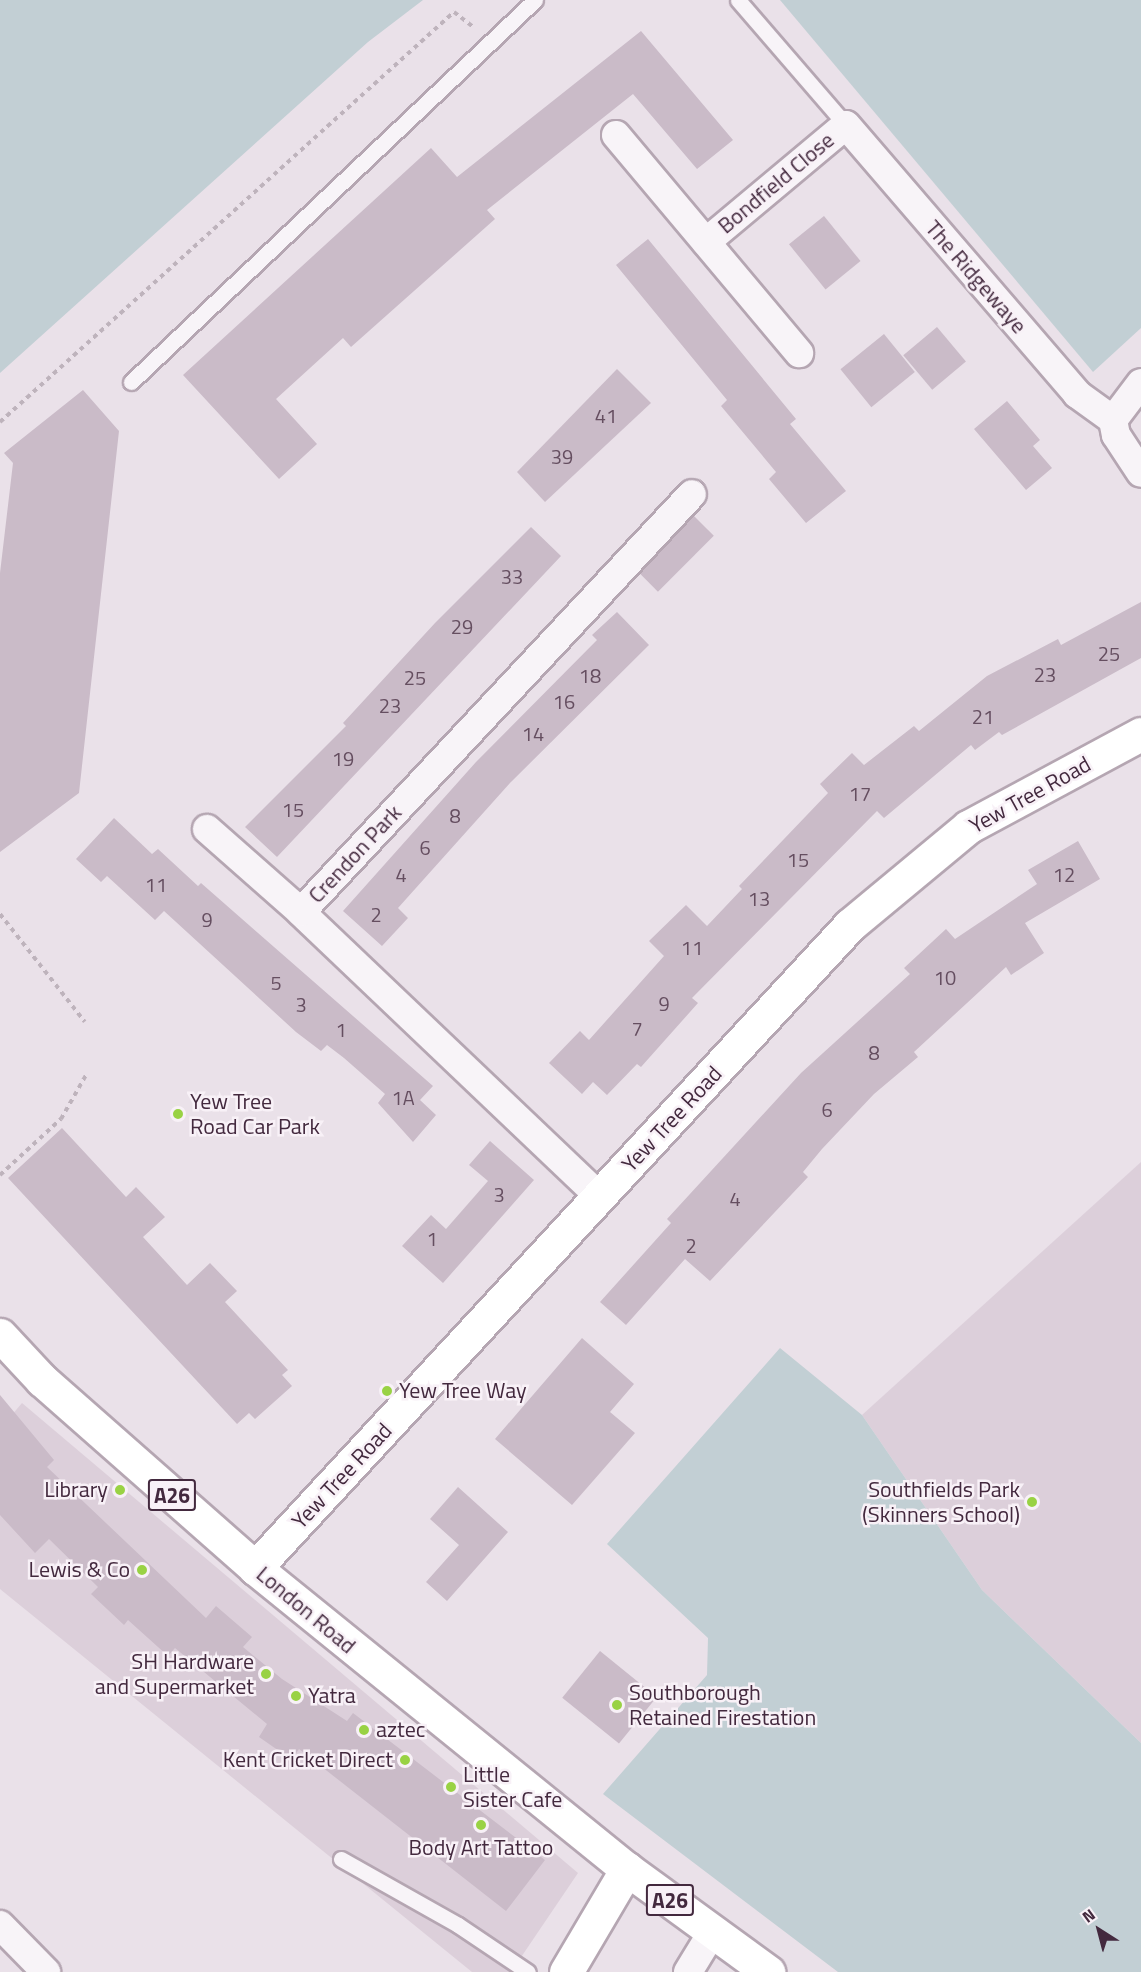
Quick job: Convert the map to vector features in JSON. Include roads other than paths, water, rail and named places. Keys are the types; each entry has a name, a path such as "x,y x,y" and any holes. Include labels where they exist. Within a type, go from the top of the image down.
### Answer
{"main road":[{"name":"Yew Tree Road","path":"255,1568 850,925 968,827 1141,734"},
{"name":"London Road","path":"2,1342 255,1568 627,1869"},
{"name":"A26","path":"627,1869 768,1972"},
{"path":"566,1972 627,1869"}],"street":[{"name":"Bondfield Close","path":"706,242 846,125"},
{"name":"The Ridgewaye","path":"846,125 1077,394 1113,420"},
{"name":"Bondfield Close","path":"616,135 799,353"},
{"path":"1141,383 1113,420 1116,435 1141,473"},
{"name":"Crendon Park","path":"600,1197 301,912 692,494"},
{"path":"207,828 301,912"},
{"path":"0,1924 46,1972"},
{"path":"688,1972 713,1931"}],"lane":[{"path":"131,382 489,39 535,0"},
{"path":"738,0 846,125"},
{"path":"341,1859 458,1925 528,1972"}],"place":[{"name":"Yew Tree Road Car Park","path":"178,1114"},
{"name":"Yew Tree Way","path":"387,1391"},
{"name":"Library","path":"120,1490"},
{"name":"Southfields Park (Skinners School)","path":"1032,1502"},
{"name":"Lewis & Co","path":"142,1570"},
{"name":"SH Hardware and Supermarket","path":"266,1674"},
{"name":"Yatra","path":"296,1696"},
{"name":"Southborough Retained Firestation","path":"617,1705"},
{"name":"aztec","path":"364,1730"},
{"name":"Kent Cricket Direct","path":"405,1760"},
{"name":"Little Sister Cafe","path":"451,1787"},
{"name":"Body Art Tattoo","path":"481,1825"}]}
